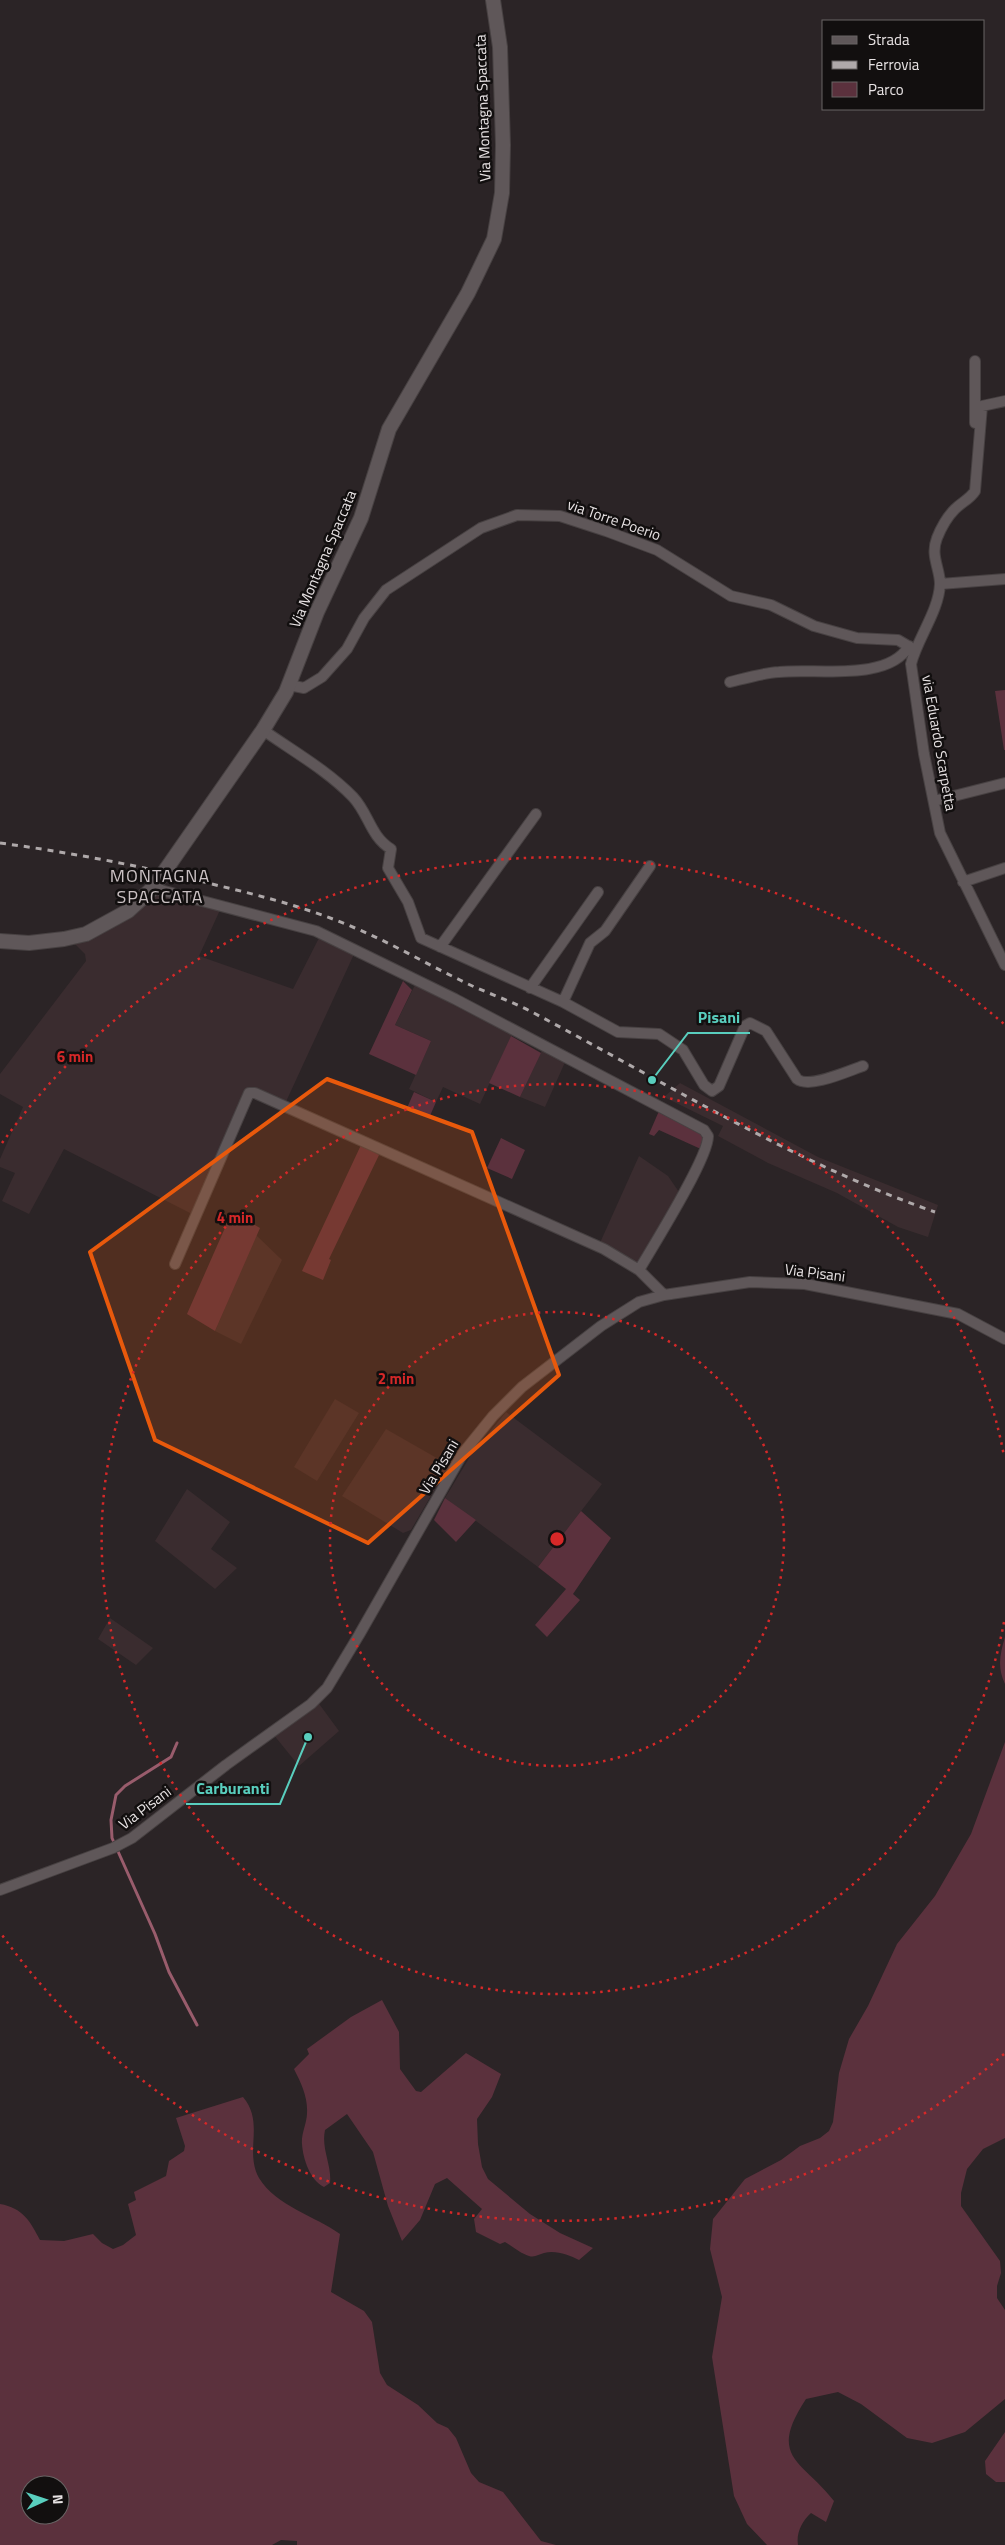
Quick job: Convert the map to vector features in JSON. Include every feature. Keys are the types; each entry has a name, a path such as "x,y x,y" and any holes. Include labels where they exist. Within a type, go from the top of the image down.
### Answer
{"main road":[{"name":"Via Montagna Spaccata","path":"0,941 29,943 86,934 128,911 153,888 263,730 289,685 317,612 360,518 389,429 468,293 494,239 502,193 503,145 500,47 493,0"}],"street":[{"path":"966,501 974,450 975,361"},
{"path":"1005,401 982,406 975,491 956,508 936,540 934,550 934,563 940,584 1005,579"},
{"name":"via Torre Poerio","path":"289,685 304,688 322,676 347,649 364,618 386,590 481,528 517,515 560,516 606,531 657,550 731,596 771,605 814,626 843,635 890,639 912,648"},
{"name":"via Eduardo Scarpetta","path":"940,584 924,637 912,648 911,664 915,696 940,833 1005,965"},
{"path":"730,682 777,672 839,671 884,666 895,662 912,648"},
{"path":"263,730 346,791 359,804 372,831 391,849 388,868 408,902 422,938 563,1002 618,1032 659,1034 683,1050 704,1085 712,1091 719,1086 745,1026 750,1022 766,1030 797,1079 803,1083 814,1082 864,1066"},
{"path":"934,800 1005,784"},
{"path":"440,947 536,814"},
{"path":"563,1002 590,942 605,931 650,866"},
{"path":"963,882 1005,868"},
{"path":"153,888 316,931 421,982 704,1130 708,1136 706,1148 685,1190 640,1270"},
{"path":"530,988 598,892"},
{"path":"176,1264 249,1093 255,1093 596,1245 640,1270 664,1295"},
{"name":"Via Pisani","path":"0,1890 123,1843 311,1704 326,1688 463,1453 494,1416 522,1387 600,1326 639,1302 664,1295 750,1282 804,1284 958,1314 1005,1339"}],"highlighted area":[{"path":"327,1079 472,1132 559,1375 368,1543 155,1440 90,1252"}],"shaded area":[{"path":"155,893 220,910 199,956 293,989 320,936 355,952 284,1106 255,1092 194,1215 64,1149 29,1214 2,1201 15,1173 0,1167 0,1159 23,1107 0,1094 0,1074 86,961 85,954 74,943 109,929"},
{"path":"419,977 516,1026 480,1104 443,1087 436,1102 409,1089 431,1041 395,1025"},
{"path":"543,1048 566,1060 545,1107 520,1097"},
{"path":"680,1083 818,1157 938,1205 928,1237 898,1227 837,1193 768,1163 718,1136 723,1126 664,1097"},
{"path":"639,1156 668,1176 681,1195 639,1267 599,1245"},
{"path":"256,1235 282,1260 241,1344 215,1331"},
{"path":"335,1399 359,1413 317,1481 294,1467"},
{"path":"506,1412 602,1484 538,1567 445,1498 471,1455"},
{"path":"386,1429 449,1465 411,1530 403,1533 342,1496"},
{"path":"187,1489 230,1522 211,1549 237,1568 215,1589 155,1541"},
{"path":"110,1618 153,1648 136,1665 98,1639"},
{"path":"317,1701 339,1731 299,1766 273,1734"}],"green space":[{"path":"1005,690 1005,750 1004,750 995,691"},
{"path":"403,981 412,990 395,1025 431,1041 416,1075 369,1054"},
{"path":"511,1036 541,1053 520,1097 489,1083"},
{"path":"414,1092 436,1102 429,1118 407,1108"},
{"path":"659,1111 704,1132 703,1150 659,1130 654,1136 649,1134"},
{"path":"501,1138 525,1150 512,1179 487,1168"},
{"path":"361,1145 379,1155 329,1259 331,1260 323,1280 302,1271"},
{"path":"232,1212 260,1228 215,1331 187,1314"},
{"path":"445,1498 476,1520 456,1542 434,1520"},
{"path":"581,1511 611,1538 573,1594 580,1600 547,1637 535,1625 566,1589 538,1567"},
{"path":"1005,1637 1005,1684 1002,1678 1000,1660"},
{"path":"1005,1742 1005,2138 983,2149 967,2169 961,2193 961,2206 1000,2261 1001,2273 997,2286 997,2298 1005,2310 1005,2399 965,2432 932,2443 907,2438 861,2404 838,2392 806,2399 789,2434 789,2446 793,2457 834,2501 826,2522 811,2513 805,2520 800,2528 798,2545 767,2545 747,2524 734,2496 712,2357 722,2297 710,2249 713,2219 745,2179 781,2160 800,2146 820,2138 829,2131 833,2122 839,2073 849,2039 868,2006 897,1944 935,1896 971,1834"},
{"path":"382,2000 399,2032 400,2069 416,2091 421,2092 466,2053 501,2074 492,2097 477,2119 478,2144 482,2167 488,2179 530,2214 560,2233 593,2248 579,2260 553,2252 533,2257 529,2256 505,2242 500,2244 476,2232 474,2219 482,2209 447,2178 435,2184 420,2220 402,2241 388,2206 373,2152 347,2114 325,2130 324,2144 330,2170 330,2183 324,2187 311,2174 306,2162 302,2140 307,2107 304,2090 294,2069 309,2054 307,2049 351,2017"},
{"path":"243,2097 253,2117 253,2158 255,2168 266,2188 296,2210 340,2234 331,2292 364,2311 372,2322 380,2373 387,2385 418,2405 437,2423 448,2428 456,2438 471,2473 479,2482 503,2492 541,2541 556,2545 297,2545 297,2541 281,2540 272,2545 0,2545 0,2204 15,2209 25,2216 40,2240 64,2241 93,2234 102,2243 113,2249 123,2245 136,2235 128,2204 136,2200 134,2192 166,2176 169,2161 184,2151 185,2146 176,2118"},
{"path":"1005,2432 1005,2482 996,2482 986,2474 985,2461"}],"waterway":[{"path":"177,1743 171,1757 125,1786 116,1795 111,1820 112,1838 155,1934 169,1972 197,2025"}],"railway":[{"path":"0,843 83,856 165,873 271,899 338,921 530,1011 779,1145 882,1192 935,1212"}],"place":[{"name":"Pisani","path":"652,1080"},
{"name":"Carburanti","path":"308,1737"}],"district":[{"name":"MONTAGNA SPACCATA","path":"160,886"}]}
